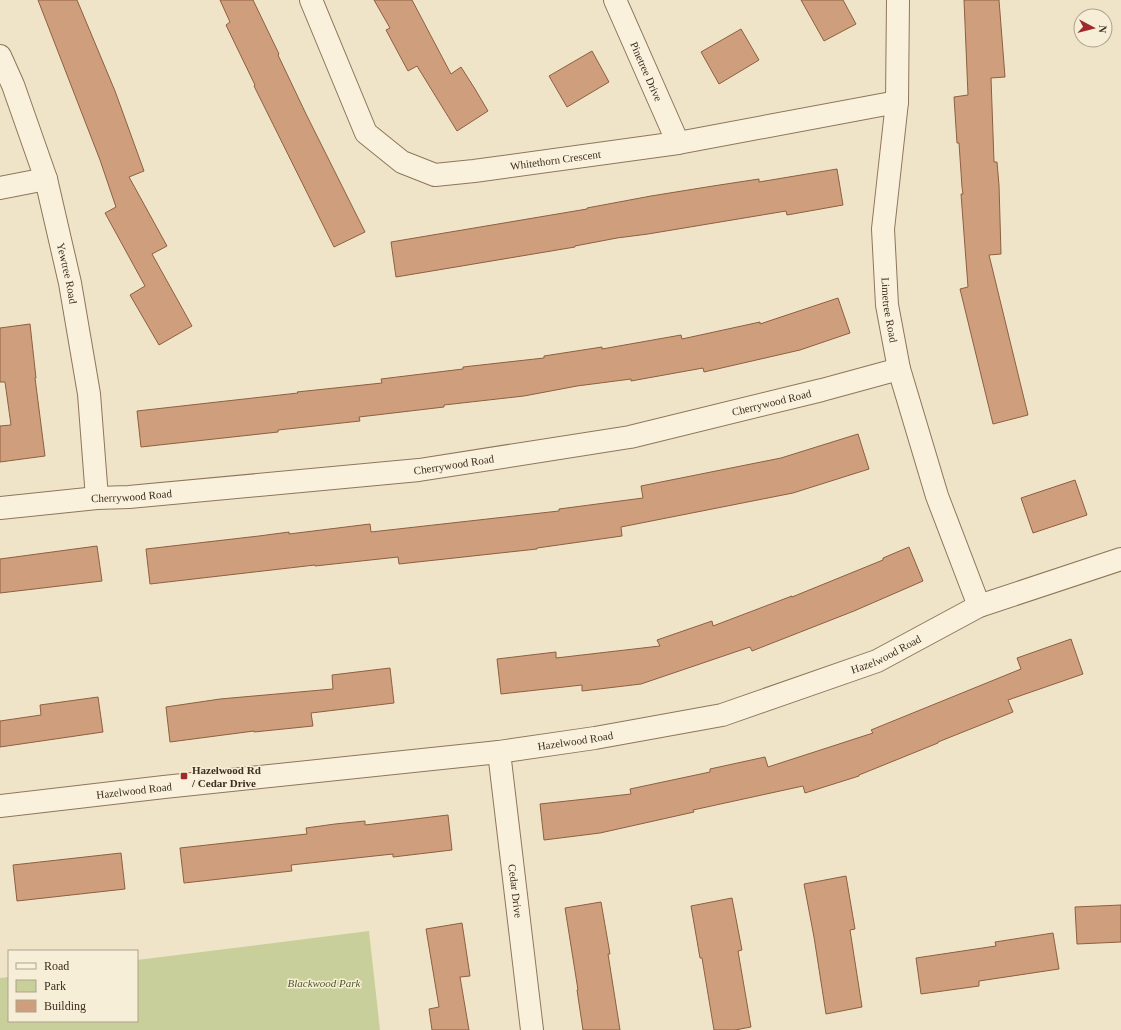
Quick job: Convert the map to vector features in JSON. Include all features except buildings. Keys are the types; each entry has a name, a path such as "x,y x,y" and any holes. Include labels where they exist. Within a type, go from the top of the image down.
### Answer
{"street":[{"name":"Whitethorn Crescent","path":"311,0 366,133 402,162 435,175 678,143 897,102"},
{"name":"Pinetree Drive","path":"616,0 678,143"},
{"name":"Limetree Road","path":"898,0 897,102 883,228 887,305 899,369 937,496 979,606"},
{"name":"Yewtree Road","path":"0,56 13,85 46,179 70,282 89,394 97,498"},
{"path":"0,188 46,179"},
{"name":"Cherrywood Road","path":"0,508 97,498 129,498 419,470 622,438 814,392 899,369"},
{"name":"Hazelwood Road","path":"0,806 164,787 499,752 596,738 722,715 876,660 979,606 1121,559"},
{"name":"Cedar Drive","path":"499,752 532,1030"}],"green space":[{"name":"Blackwood Park","path":"369,931 380,1030 0,1030 0,978 8,977 8,1022 138,1022 138,960"}],"place":[{"name":"Hazelwood Rd / Cedar Drive","path":"184,776"}]}
